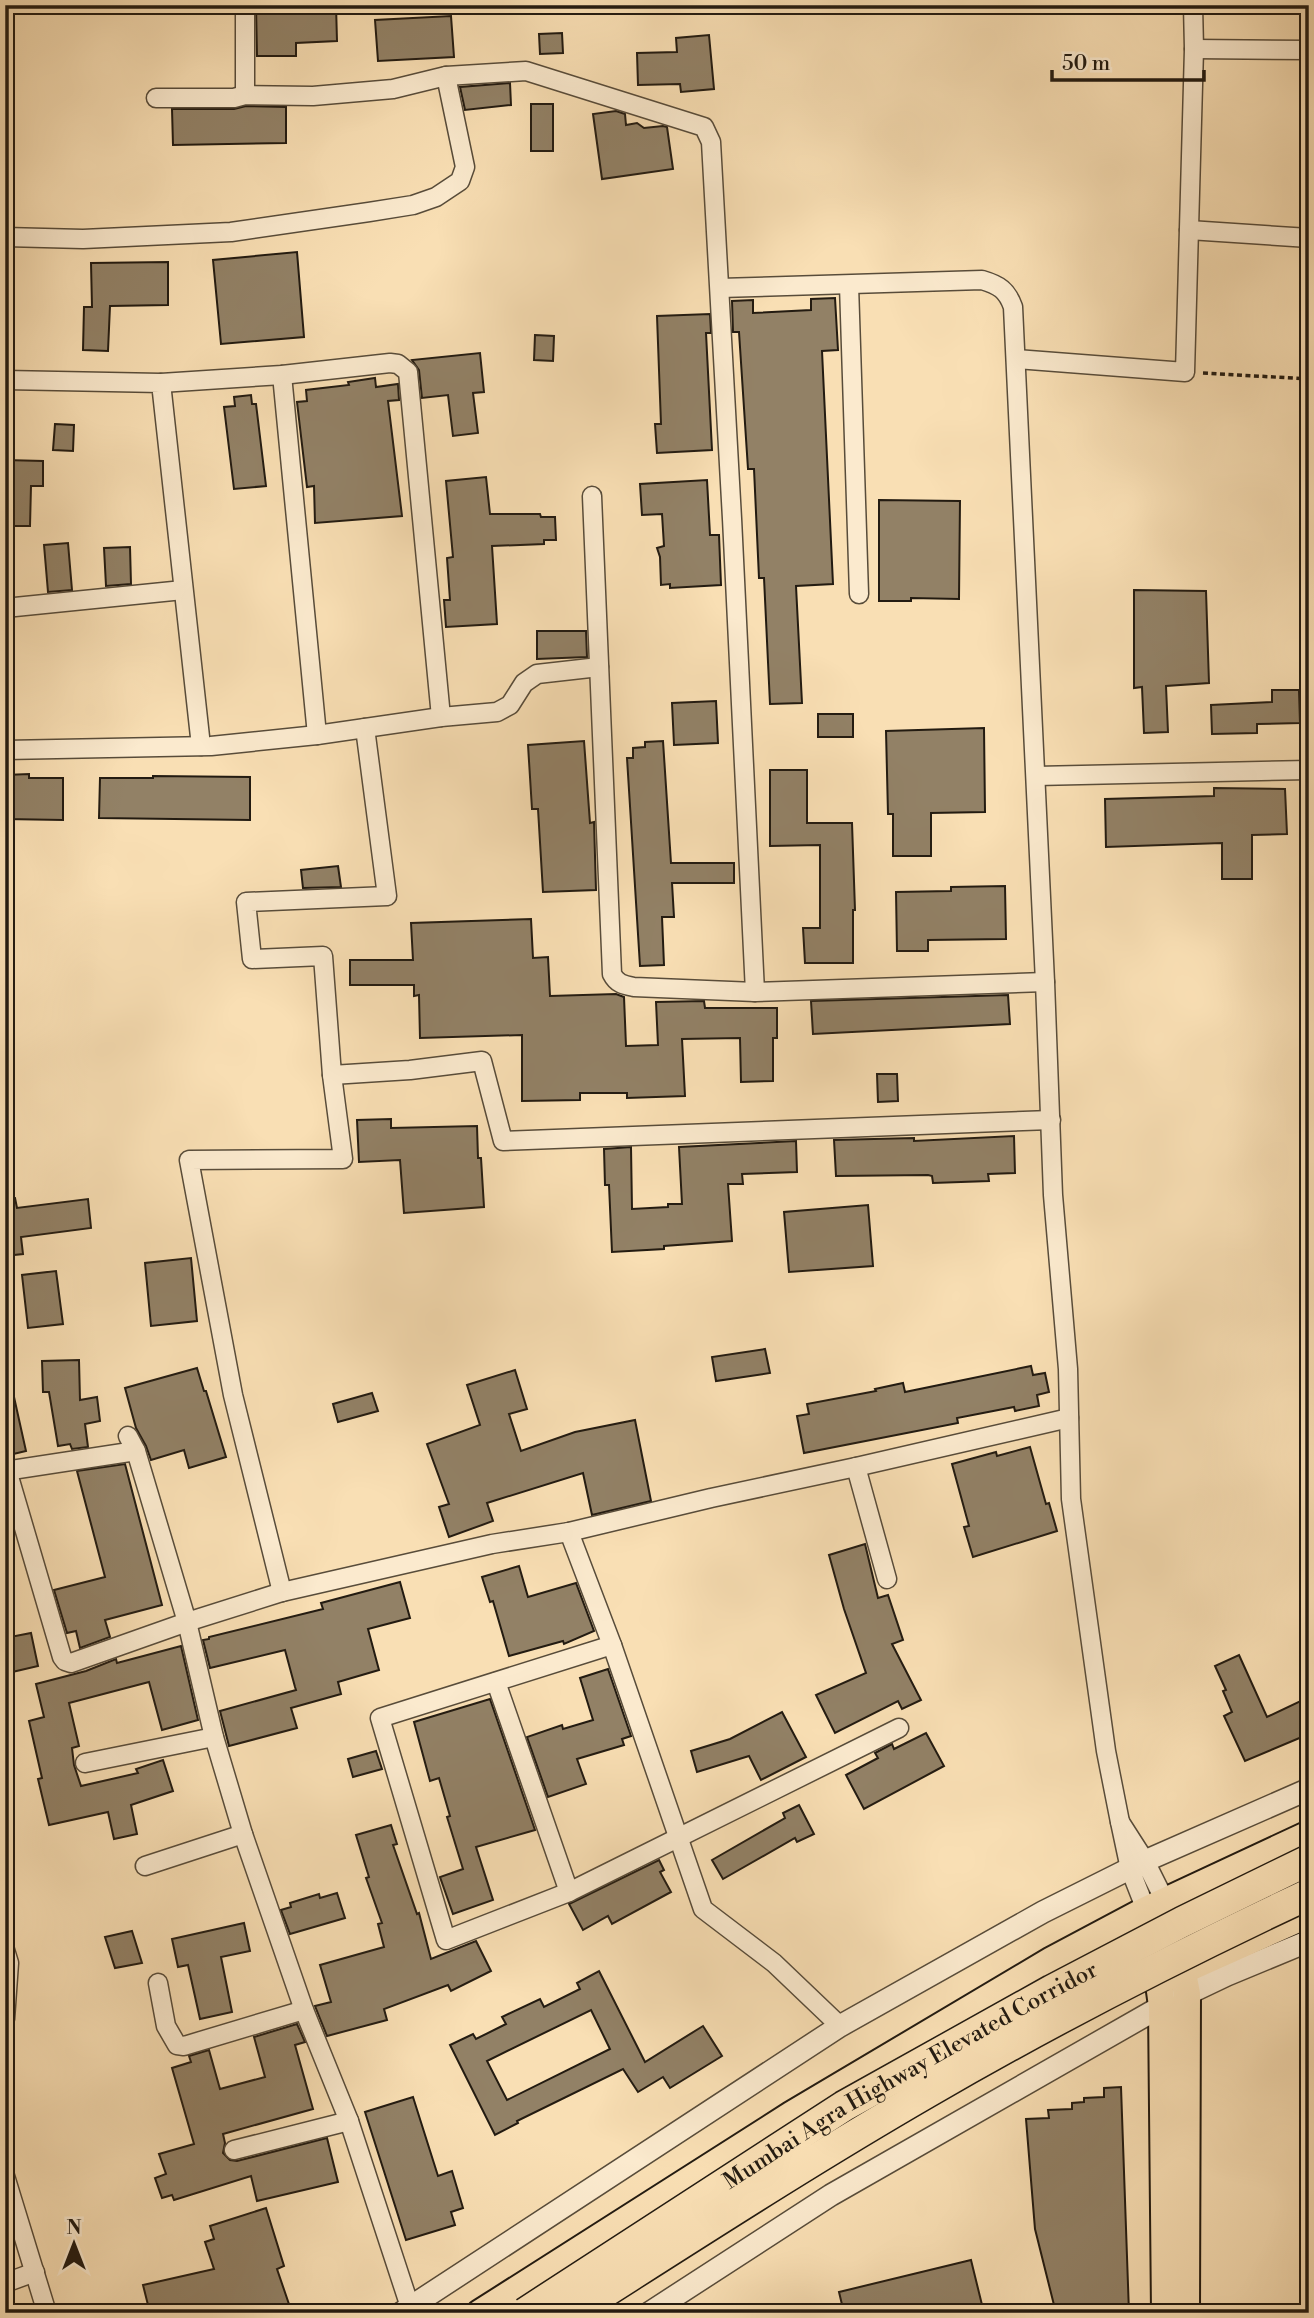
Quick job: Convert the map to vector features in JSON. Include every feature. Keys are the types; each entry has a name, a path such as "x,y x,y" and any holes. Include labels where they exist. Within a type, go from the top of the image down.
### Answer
{"highway":[{"name":"Mumbai Agra Highway Elevated Corridor","path":"525,2313 844,2106 1052,1990 1309,1860"},
{"name":"Mumbai Agra Highway Elevated Corridor","path":"572,2313 759,2194 929,2092 1183,1954 1309,1894"}],"main road":[{"path":"480,2313 790,2115 1052,1960 1155,1905 1309,1833"},
{"path":"1155,1905 1173,1988 1186,2313"},
{"path":"597,2313 797,2186 991,2073 1173,1988 1309,1914"},
{"path":"1165,2313 1173,1988"}],"street":[{"path":"245,5 245,95"},
{"path":"1016,359 1185,372 1193,5"},
{"path":"1194,49 1309,50"},
{"path":"156,98 313,96 393,89 446,76 526,71 704,127 711,142 720,288 755,992"},
{"path":"5,237 83,239 231,232 412,205 436,197 460,181 465,167 446,76"},
{"path":"1189,230 1309,238"},
{"path":"720,288 982,280 1005,290 1013,307 1054,1195 1068,1369 1071,1499 1106,1751 1121,1822 1155,1905"},
{"path":"849,285 859,594"},
{"path":"5,380 161,383 398,364 408,372 441,717"},
{"path":"282,375 317,735"},
{"path":"161,383 201,746"},
{"path":"592,496 612,974 616,980 622,985 634,987 755,992 1045,982"},
{"path":"5,608 183,590"},
{"path":"5,750 201,746 317,735 441,717 497,712 509,705 524,683 537,674 599,667"},
{"path":"282,1592 233,1395 189,1160 343,1159 332,1075 323,956 252,959 246,902 387,896 365,728"},
{"path":"1036,776 1309,770"},
{"path":"332,1075 410,1070 482,1061 503,1141 1051,1120"},
{"path":"1069,1418 569,1532 492,1544 282,1592 187,1622 78,1661 65,1661 6,1471 132,1443 187,1622 215,1737 243,1834 303,2010 349,2121 406,2310 840,2026 1043,1912 1137,1865 1309,1789"},
{"path":"856,1467 887,1579"},
{"path":"569,1532 612,1645 703,1909 774,1963 840,2026"},
{"path":"612,1645 380,1718 446,1940 569,1892 899,1728"},
{"path":"496,1682 569,1892"},
{"path":"85,1763 215,1737"},
{"path":"145,1866 243,1834"},
{"path":"649,2313 831,2195 1173,1988 1309,1941"},
{"path":"5,1950 9,1963 5,2019"},
{"path":"158,1983 166,2026 177,2045 184,2046 303,2010"},
{"path":"234,2150 349,2121"},
{"path":"5,2176 47,2313"},
{"path":"5,2283 35,2272"}],"path":[{"path":"1185,372 1309,379"}],"building":[{"path":"256,5 336,5 337,41 296,43 296,56 257,56"},
{"path":"451,16 454,57 378,61 375,20"},
{"path":"562,33 563,53 540,54 539,34"},
{"path":"709,35 714,89 681,92 680,84 638,85 637,53 677,52 676,38"},
{"path":"510,83 511,105 465,110 460,87"},
{"path":"531,104 553,104 553,151 531,151"},
{"path":"246,106 286,107 286,143 173,145 172,109 234,109"},
{"path":"616,111 625,114 626,125 637,123 644,128 667,127 673,169 602,179 593,114"},
{"path":"297,252 304,337 221,344 213,260"},
{"path":"168,262 168,305 110,306 108,351 83,350 84,307 92,307 91,263"},
{"path":"835,298 838,350 822,351 833,584 796,586 802,703 770,704 764,578 759,578 754,469 748,469 739,332 733,332 732,301 753,300 753,313 811,310 811,299"},
{"path":"710,314 711,333 706,333 712,450 657,453 655,424 661,424 657,316"},
{"path":"535,335 554,336 553,361 534,360"},
{"path":"480,353 484,392 473,393 478,433 453,436 448,395 422,398 419,370 412,360"},
{"path":"375,378 376,387 398,384 399,400 388,401 402,516 315,523 314,486 307,487 297,402 307,401 306,390 349,385 348,382"},
{"path":"251,395 252,404 256,404 266,486 234,489 224,407 235,406 234,397"},
{"path":"55,424 74,425 73,451 53,450"},
{"path":"5,460 43,461 43,486 31,486 30,526 5,526"},
{"path":"486,477 490,514 540,514 541,517 555,517 556,540 544,540 544,544 492,546 497,624 446,627 444,600 450,600 447,558 453,557 446,481"},
{"path":"707,480 710,535 719,535 721,585 670,588 670,584 661,585 657,548 664,546 662,514 642,515 640,484"},
{"path":"879,500 960,501 959,599 911,598 911,601 879,601"},
{"path":"68,543 72,590 48,592 44,545"},
{"path":"130,547 131,584 106,586 104,548"},
{"path":"1134,590 1206,591 1209,683 1166,686 1168,732 1144,733 1142,687 1134,688"},
{"path":"537,631 586,631 587,657 537,659"},
{"path":"1272,690 1299,690 1300,723 1257,724 1257,733 1212,734 1211,705 1272,702"},
{"path":"716,701 718,743 674,745 672,703"},
{"path":"818,714 853,714 853,737 818,737"},
{"path":"984,728 985,812 931,813 931,856 893,856 893,814 888,814 886,731"},
{"path":"584,741 590,823 594,822 596,890 543,892 538,809 532,809 528,745"},
{"path":"663,741 671,863 734,863 734,883 672,883 674,917 662,917 664,965 640,966 627,758 633,758 633,748 645,747 645,742"},
{"path":"770,770 807,770 807,823 852,823 855,910 853,963 805,963 803,928 820,928 820,845 770,846"},
{"path":"29,774 29,778 63,778 63,820 5,819 5,775"},
{"path":"250,777 250,820 99,818 100,778"},
{"path":"1214,788 1285,789 1287,834 1252,835 1252,879 1222,879 1222,843 1106,847 1105,799 1214,796"},
{"path":"338,866 341,887 303,888 301,870"},
{"path":"1005,886 1006,939 928,940 928,951 897,951 896,892"},
{"path":"531,919 533,958 548,957 550,996 616,994 624,997 626,1046 658,1045 656,1002 704,1001 705,1008 777,1008 777,1038 773,1038 773,1081 741,1082 740,1038 682,1039 685,1096 627,1098 627,1093 580,1093 580,1100 522,1101 522,1035 420,1038 419,995 414,996 414,985 350,985 350,960 413,960 411,923"},
{"path":"1008,995 1010,1024 813,1034 811,1001"},
{"path":"877,1074 897,1074 898,1101 878,1102"},
{"path":"391,1119 391,1128 477,1126 484,1207 404,1213 400,1160 359,1162 357,1120"},
{"path":"1014,1136 1015,1173 988,1174 989,1181 933,1183 932,1176 928,1175 836,1176 834,1140 914,1138 914,1141"},
{"path":"796,1141 797,1172 742,1174 743,1184 728,1184 732,1241 612,1252 609,1185 605,1185 604,1149 631,1147 632,1209 682,1204 679,1147"},
{"path":"15,1198 17,1208 88,1199 91,1228 21,1237 23,1254 5,1256 5,1199"},
{"path":"868,1205 873,1266 789,1272 784,1212"},
{"path":"191,1258 197,1321 151,1326 145,1263"},
{"path":"56,1271 63,1324 28,1328 22,1275"},
{"path":"765,1349 770,1373 716,1381 712,1357"},
{"path":"79,1360 80,1400 97,1397 100,1421 85,1424 88,1447 72,1449 70,1444 58,1446 49,1392 43,1392 42,1361"},
{"path":"1031,1366 1033,1375 1045,1373 1049,1392 1037,1395 1039,1406 1015,1411 1014,1407 957,1418 958,1423 804,1453 797,1416 809,1414 807,1404 903,1383 905,1392"},
{"path":"197,1368 226,1457 189,1468 184,1450 151,1460 136,1428 125,1388"},
{"path":"515,1370 527,1409 509,1414 521,1451 575,1432 635,1420 651,1501 592,1515 583,1473 487,1503 493,1521 449,1537 439,1507 449,1504 427,1444 480,1425 467,1385"},
{"path":"12,1388 26,1451 5,1456 5,1389"},
{"path":"372,1393 378,1411 338,1422 333,1404"},
{"path":"1030,1447 1046,1504 1049,1503 1057,1531 973,1557 964,1527 969,1526 952,1464 996,1452 997,1456"},
{"path":"125,1464 162,1605 105,1620 110,1637 80,1648 76,1631 67,1633 54,1590 105,1577 77,1471"},
{"path":"865,1544 878,1598 888,1595 903,1640 892,1644 921,1700 902,1709 898,1701 835,1733 816,1695 866,1673 829,1555"},
{"path":"519,1566 528,1597 576,1583 594,1631 564,1644 563,1641 509,1656 493,1601 490,1602 482,1577"},
{"path":"400,1582 410,1618 368,1629 379,1670 338,1682 341,1694 291,1708 297,1728 229,1746 220,1711 296,1690 285,1650 210,1668 203,1640 323,1609 321,1603"},
{"path":"31,1633 38,1666 8,1673 5,1638"},
{"path":"181,1646 198,1720 162,1730 149,1682 69,1703 79,1746 72,1748 74,1765 81,1786 138,1773 136,1769 163,1760 173,1791 131,1805 137,1834 114,1839 108,1812 49,1825 38,1779 42,1778 29,1721 44,1717 36,1684 86,1671 116,1659 117,1663"},
{"path":"1239,1655 1267,1717 1309,1697 1309,1734 1245,1761 1224,1716 1232,1712 1215,1666"},
{"path":"608,1669 631,1736 622,1739 624,1745 577,1759 586,1784 548,1797 527,1737 562,1725 563,1729 593,1720 580,1678"},
{"path":"490,1699 535,1830 476,1847 493,1900 453,1914 440,1877 463,1869 447,1817 450,1816 439,1778 430,1781 414,1722"},
{"path":"782,1712 806,1757 761,1780 749,1756 697,1772 691,1751 730,1739"},
{"path":"926,1733 944,1766 864,1809 846,1775 878,1758 875,1753 892,1744 894,1749"},
{"path":"376,1751 382,1769 353,1777 348,1759"},
{"path":"799,1805 814,1834 797,1842 795,1838 723,1879 712,1860 785,1818 783,1813"},
{"path":"391,1825 397,1844 393,1845 417,1914 419,1913 431,1959 476,1941 491,1971 451,1991 448,1985 384,2009 387,2020 327,2036 315,2006 331,2002 320,1965 384,1947 378,1924 382,1923 366,1878 369,1877 356,1835"},
{"path":"659,1860 664,1870 660,1872 671,1892 612,1924 608,1916 583,1930 569,1904"},
{"path":"337,1893 345,1918 290,1934 281,1910 291,1907 290,1903 319,1894 320,1898"},
{"path":"244,1923 250,1951 221,1957 232,2012 200,2019 188,1965 178,1967 172,1939"},
{"path":"132,1931 142,1963 115,1968 105,1937"},
{"path":"599,1971 645,2062 703,2026 722,2056 670,2088 663,2077 638,2092 623,2069 517,2121 518,2123 495,2135 450,2045 473,2034 476,2039 506,2024 502,2017 540,1999 544,2007 580,1989 577,1983","holes":["591,2010 610,2049 507,2100 487,2061"]},
{"path":"297,2024 305,2042 295,2045 313,2109 223,2134 223,2153 230,2160 237,2161 327,2138 338,2182 257,2201 251,2176 174,2200 172,2195 162,2198 155,2178 166,2174 159,2154 194,2144 172,2068 191,2062 189,2056 209,2050 220,2089 265,2077 254,2037"},
{"path":"1121,2087 1129,2313 1056,2313 1035,2229 1026,2119 1049,2118 1048,2110 1072,2109 1072,2103 1084,2102 1084,2098 1104,2097 1104,2088"},
{"path":"413,2097 438,2176 452,2171 463,2208 451,2212 455,2225 406,2240 365,2112"},
{"path":"266,2208 284,2266 277,2269 292,2313 150,2313 143,2285 214,2269 205,2242 214,2239 210,2226"},
{"path":"971,2260 984,2313 844,2313 839,2292"}]}
